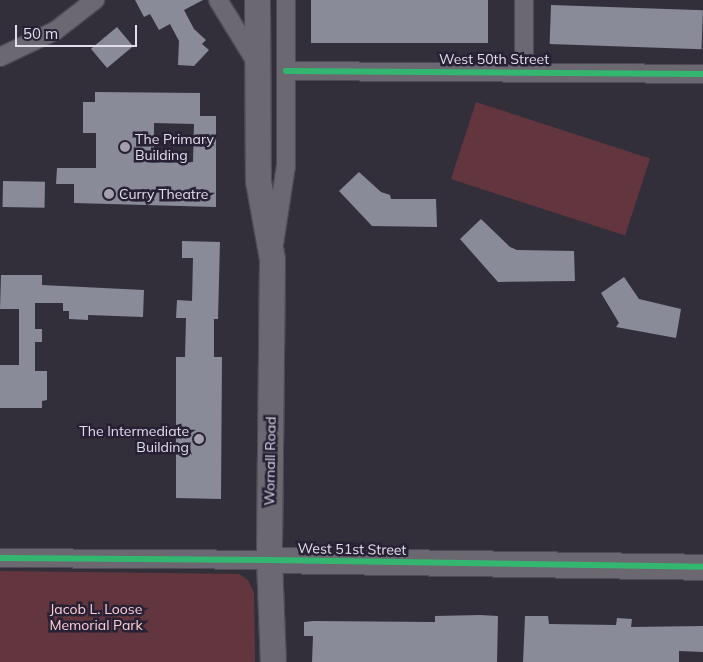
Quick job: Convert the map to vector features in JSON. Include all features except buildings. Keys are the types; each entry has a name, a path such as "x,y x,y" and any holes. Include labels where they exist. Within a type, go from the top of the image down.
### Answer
{"main road":[{"name":"Wornall Road","path":"257,0 258,181 272,259 269,560 273,662"},
{"name":"West 51st Street","path":"269,560 703,567"}],"street":[{"path":"0,57 55,31 95,0"},
{"path":"218,0 256,62"},
{"name":"Wornall Road","path":"272,259 286,166 286,0"},
{"path":"524,0 524,72"},
{"name":"West 50th Street","path":"286,71 703,74"},
{"name":"West 51st Street","path":"0,558 269,560"}],"green space":[{"path":"476,102 650,159 625,236 451,179"},
{"name":"Jacob L. Loose Memorial Park","path":"0,571 239,574 248,580 254,593 255,662 0,662"}],"cycle path":[{"path":"286,71 703,74"},
{"path":"0,558 703,567"}],"place":[{"name":"The Primary Building","path":"125,147"},
{"name":"Curry Theatre","path":"109,194"},
{"name":"The Intermediate Building","path":"199,439"}]}
